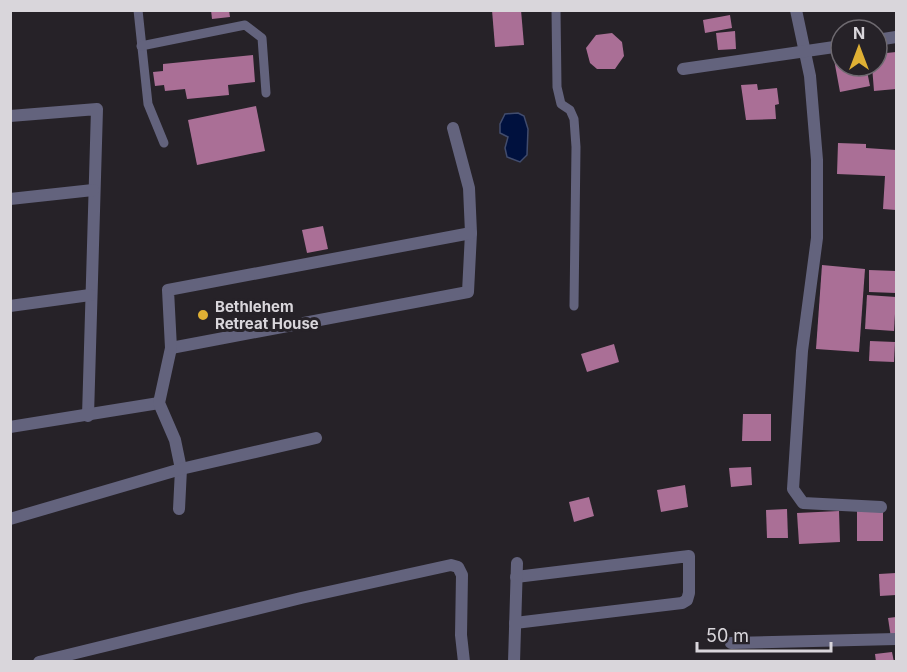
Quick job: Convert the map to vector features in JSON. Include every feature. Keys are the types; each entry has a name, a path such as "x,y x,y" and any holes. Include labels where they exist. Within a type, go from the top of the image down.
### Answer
{"street":[{"path":"796,10 803,52 810,76 816,150 817,238 802,351 792,489 803,503 881,507"},
{"path":"682,69 829,48"},
{"path":"10,116 97,109 88,416"},
{"path":"171,348 468,292 471,232 469,188 453,128"},
{"path":"10,199 93,189"},
{"path":"178,509 182,469 175,440 159,403 171,348 168,290 471,232"},
{"path":"10,306 90,295"},
{"path":"10,427 159,403"},
{"path":"10,519 182,469 316,438"},
{"path":"515,623 682,603 687,600 689,593 689,556 516,578"},
{"path":"514,662 517,563"},
{"path":"39,662 301,598 451,565 458,567 462,574 461,635 464,662"},
{"path":"731,643 897,639"}],"lane":[{"path":"138,10 148,104 164,143"},
{"path":"556,11 557,87 561,104 570,110 574,119 576,147 574,306"},
{"path":"141,46 245,25 262,38 266,93"}],"water":[{"path":"518,113 524,116 528,129 527,155 520,162 507,157 505,148 508,137 500,133 500,124 505,114"}],"building":[{"path":"211,10 229,10 230,17 212,19"},
{"path":"492,10 521,10 524,45 495,47"},
{"path":"730,15 732,28 705,33 703,20"},
{"path":"735,31 736,49 718,50 716,33"},
{"path":"612,33 622,42 624,56 615,69 597,69 590,63 586,48 596,35"},
{"path":"896,52 896,89 874,91 873,78 889,78 889,53"},
{"path":"253,55 255,82 228,85 229,95 187,99 185,89 165,91 164,85 155,86 153,72 163,71 163,64"},
{"path":"837,78 868,78 870,86 840,92"},
{"path":"757,84 758,90 777,88 779,104 775,105 776,119 746,120 741,85"},
{"path":"256,106 265,151 197,165 188,120"},
{"path":"838,143 866,144 866,148 896,150 896,210 883,209 885,176 837,174"},
{"path":"323,226 328,249 307,253 302,230"},
{"path":"822,265 865,269 859,352 816,349"},
{"path":"869,270 896,271 896,293 869,292"},
{"path":"867,295 896,297 894,331 865,329"},
{"path":"870,341 895,342 894,362 869,361"},
{"path":"614,344 619,362 587,372 581,354"},
{"path":"743,414 771,414 771,441 742,441"},
{"path":"751,467 752,485 731,487 729,468"},
{"path":"685,485 688,507 661,512 657,490"},
{"path":"589,497 594,516 574,522 569,502"},
{"path":"787,509 788,538 767,538 766,510"},
{"path":"857,509 883,509 883,541 857,541"},
{"path":"839,511 840,542 799,544 797,513"},
{"path":"896,573 896,595 880,596 879,574"},
{"path":"896,617 896,637 891,638 888,618"},
{"path":"892,652 894,662 876,662 875,654"}],"place":[{"name":"Bethlehem Retreat House","path":"203,315"}]}
